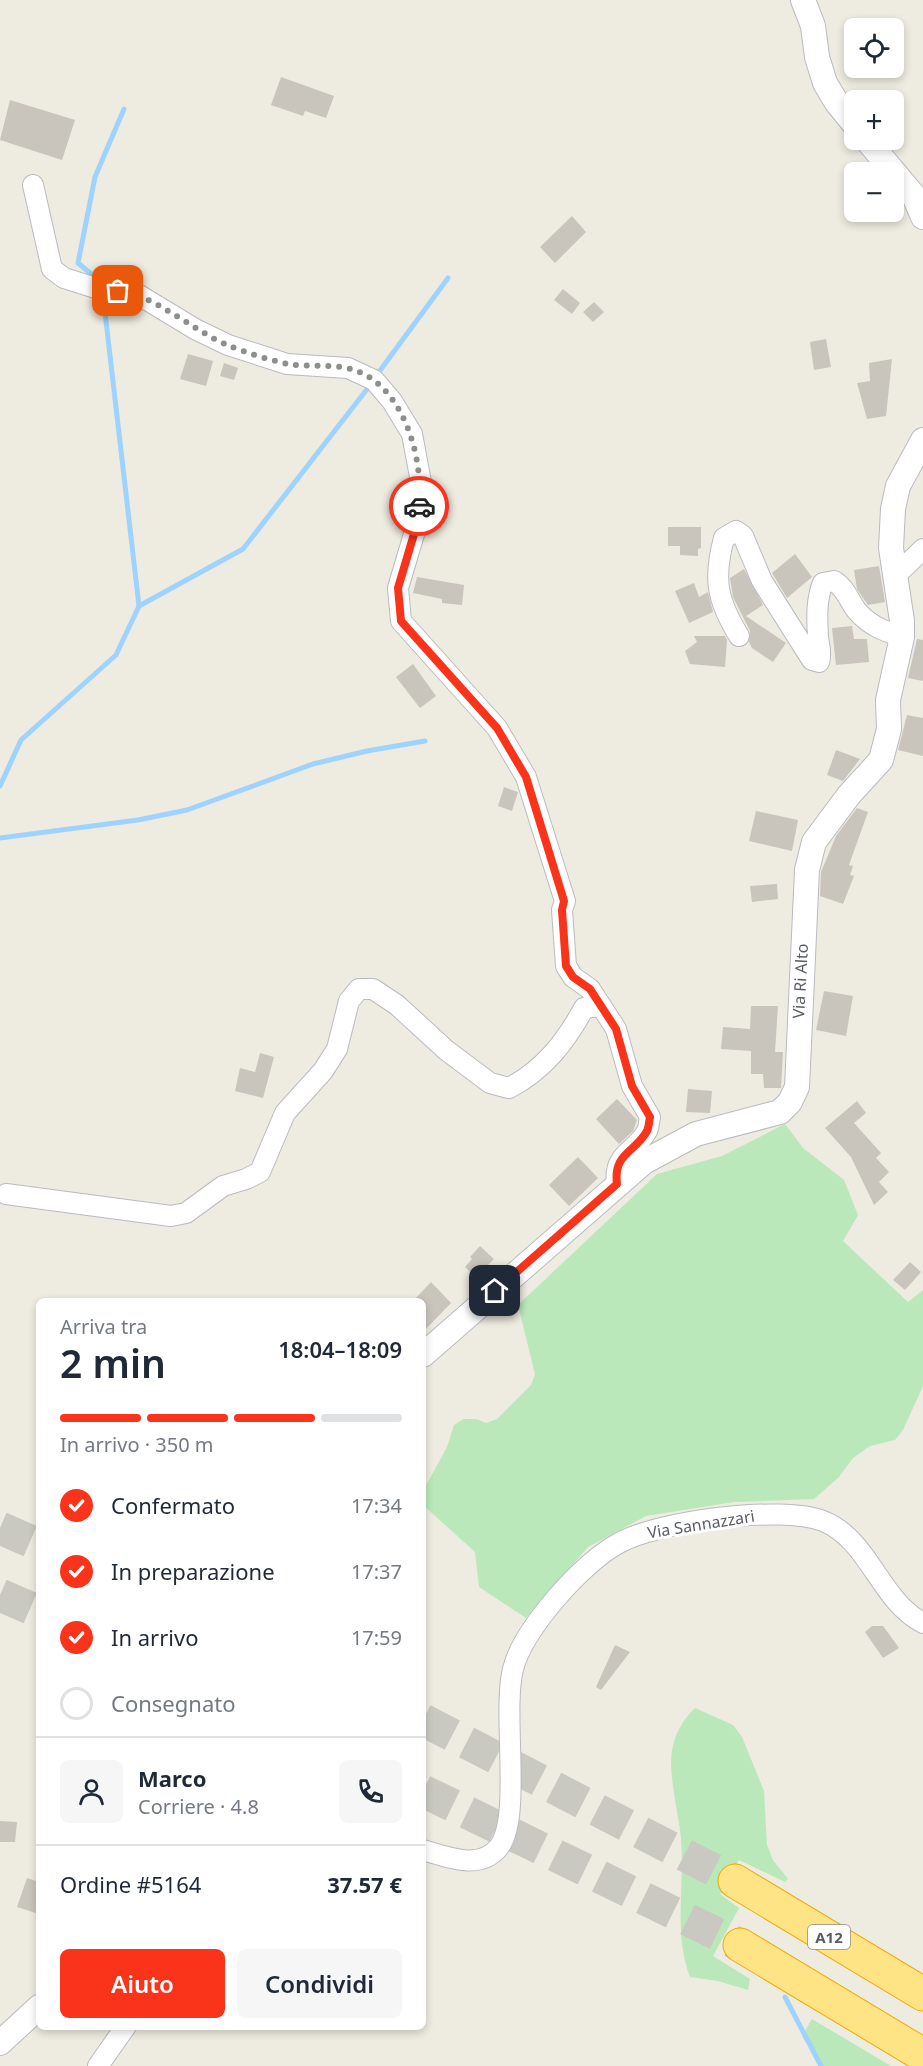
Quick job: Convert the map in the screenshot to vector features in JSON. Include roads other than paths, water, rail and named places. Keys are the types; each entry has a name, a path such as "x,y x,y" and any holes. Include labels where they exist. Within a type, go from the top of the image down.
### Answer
{"highway":[{"name":"A12","path":"735,1881 923,1994"},
{"path":"740,1945 923,2055"}],"street":[{"path":"803,0 813,26 825,83 844,112"},
{"path":"875,150 914,196 923,218"},
{"path":"33,185 52,269 64,278 102,290 134,292 195,329 228,345 287,364 348,368 374,380 392,400 412,434 421,482 417,524 398,588 401,621 497,728 526,777 564,901 562,910 566,966 573,977 590,989 616,1029 632,1086 650,1117 647,1131 620,1161 615,1171 617,1184"},
{"name":"Via Ri Alto","path":"426,1352 644,1162 668,1147 696,1134 780,1112 790,1102 797,1087 807,870 814,842 849,795 881,760 889,729 888,700 902,637 902,621 891,548 893,509 898,486 923,440"},
{"path":"739,636 719,596 717,577 724,538 736,531 743,536 762,581 812,660 819,662 821,655 818,594 823,583 834,581 841,585 856,610 874,627 902,637"},
{"path":"895,576 923,549"},
{"path":"6,1194 171,1216 186,1213 223,1186 260,1172 285,1113 323,1071 337,1049 349,1001 359,989 373,989 397,1005 446,1050 481,1077 490,1083 509,1088 525,1080 566,1040 584,1008 600,1006"},
{"name":"Via Sannazzari","path":"426,1851 461,1861 488,1857 498,1849 506,1836 510,1813 509,1693 513,1667 528,1634 553,1601 599,1558 618,1544 641,1533 688,1523 768,1513 807,1516 826,1523 845,1535 869,1562 890,1595 921,1622"},
{"path":"0,2043 36,2010"},
{"path":"98,2066 123,2030"}],"waterway":[{"path":"102,283 78,263 95,177 124,109"},
{"path":"376,376 448,278"},
{"path":"0,786 21,740 116,655 139,606 103,295"},
{"path":"139,606 243,549 371,384"},
{"path":"0,838 138,820 187,810 313,764 367,751 425,741"},
{"path":"785,1997 821,2066"}],"tunnel":[{"path":"0,1528 36,1544"},
{"path":"0,1595 36,1611"},
{"path":"426,1722 735,1881"},
{"path":"426,1792 740,1945"}]}
